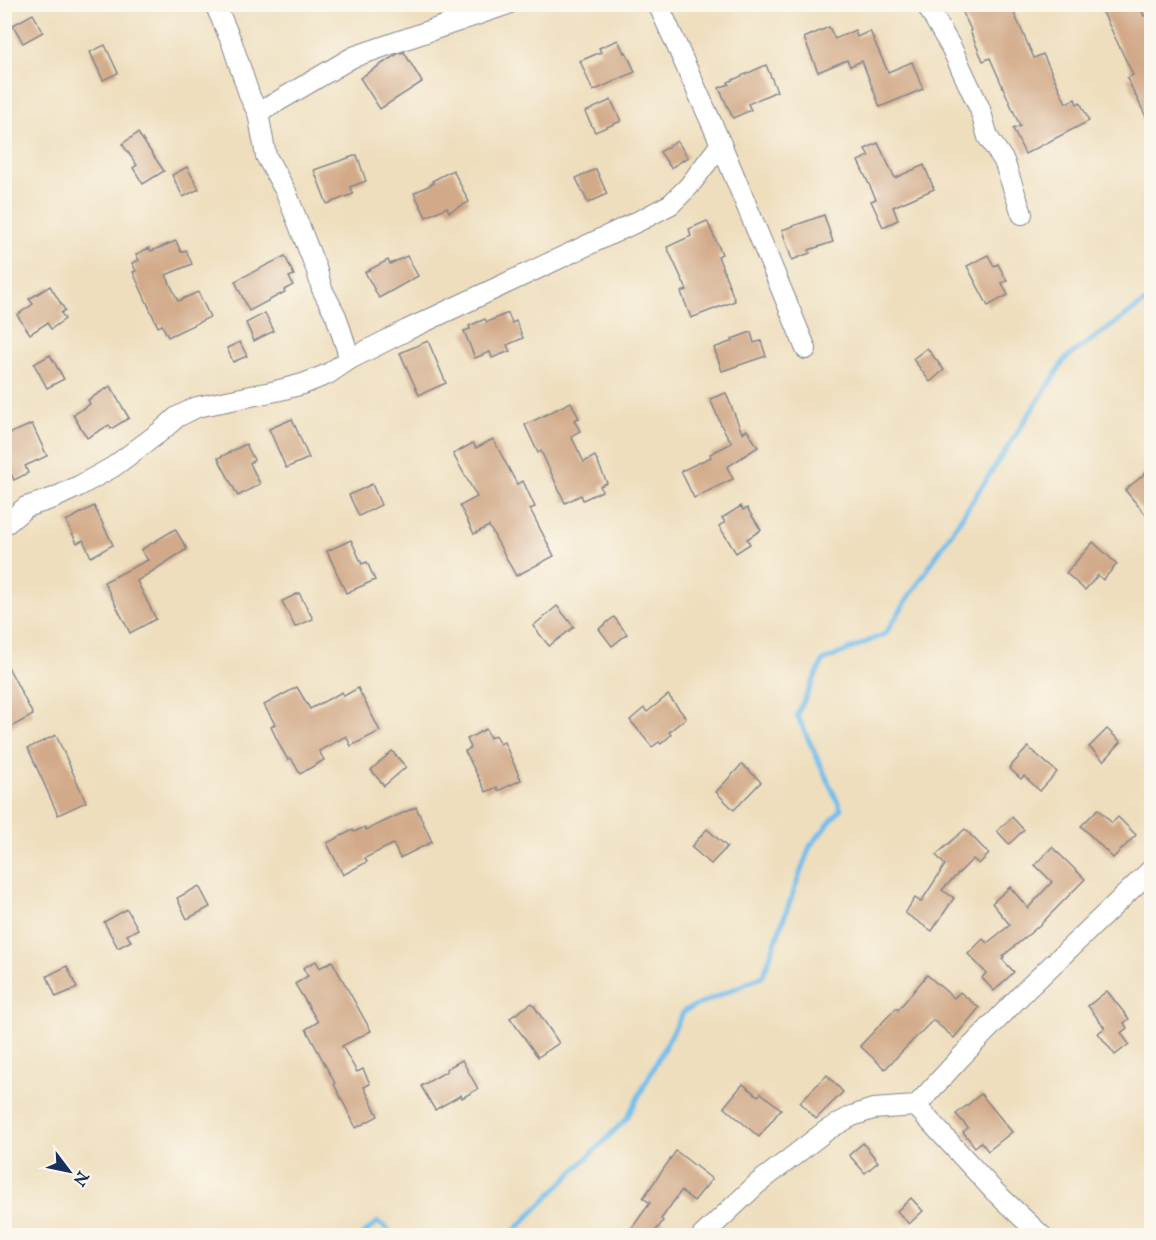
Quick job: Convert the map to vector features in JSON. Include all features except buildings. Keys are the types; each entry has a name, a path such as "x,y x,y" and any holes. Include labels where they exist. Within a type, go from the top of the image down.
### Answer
{"street":[{"path":"215,4 258,113 266,156 285,192 322,289 336,316 350,359"},
{"path":"258,113 353,57 508,4"},
{"path":"658,4 721,144 806,349"},
{"path":"926,4 957,59 980,109 988,137 1005,161 1022,214"},
{"path":"7,523 26,507 54,498 113,467 177,417 197,407 303,384 328,374 350,359 407,330 643,219 670,204 689,186 721,144"},
{"path":"702,1236 765,1178 827,1130 852,1116 873,1109 916,1106 1024,992 1152,869"},
{"path":"916,1106 995,1192 1042,1236"}],"waterway":[{"path":"509,1236 627,1118 684,1011 763,976 810,846 841,809 797,715 823,661 885,634 1066,358 1152,297"},
{"path":"361,1236 378,1222 396,1236"}]}
